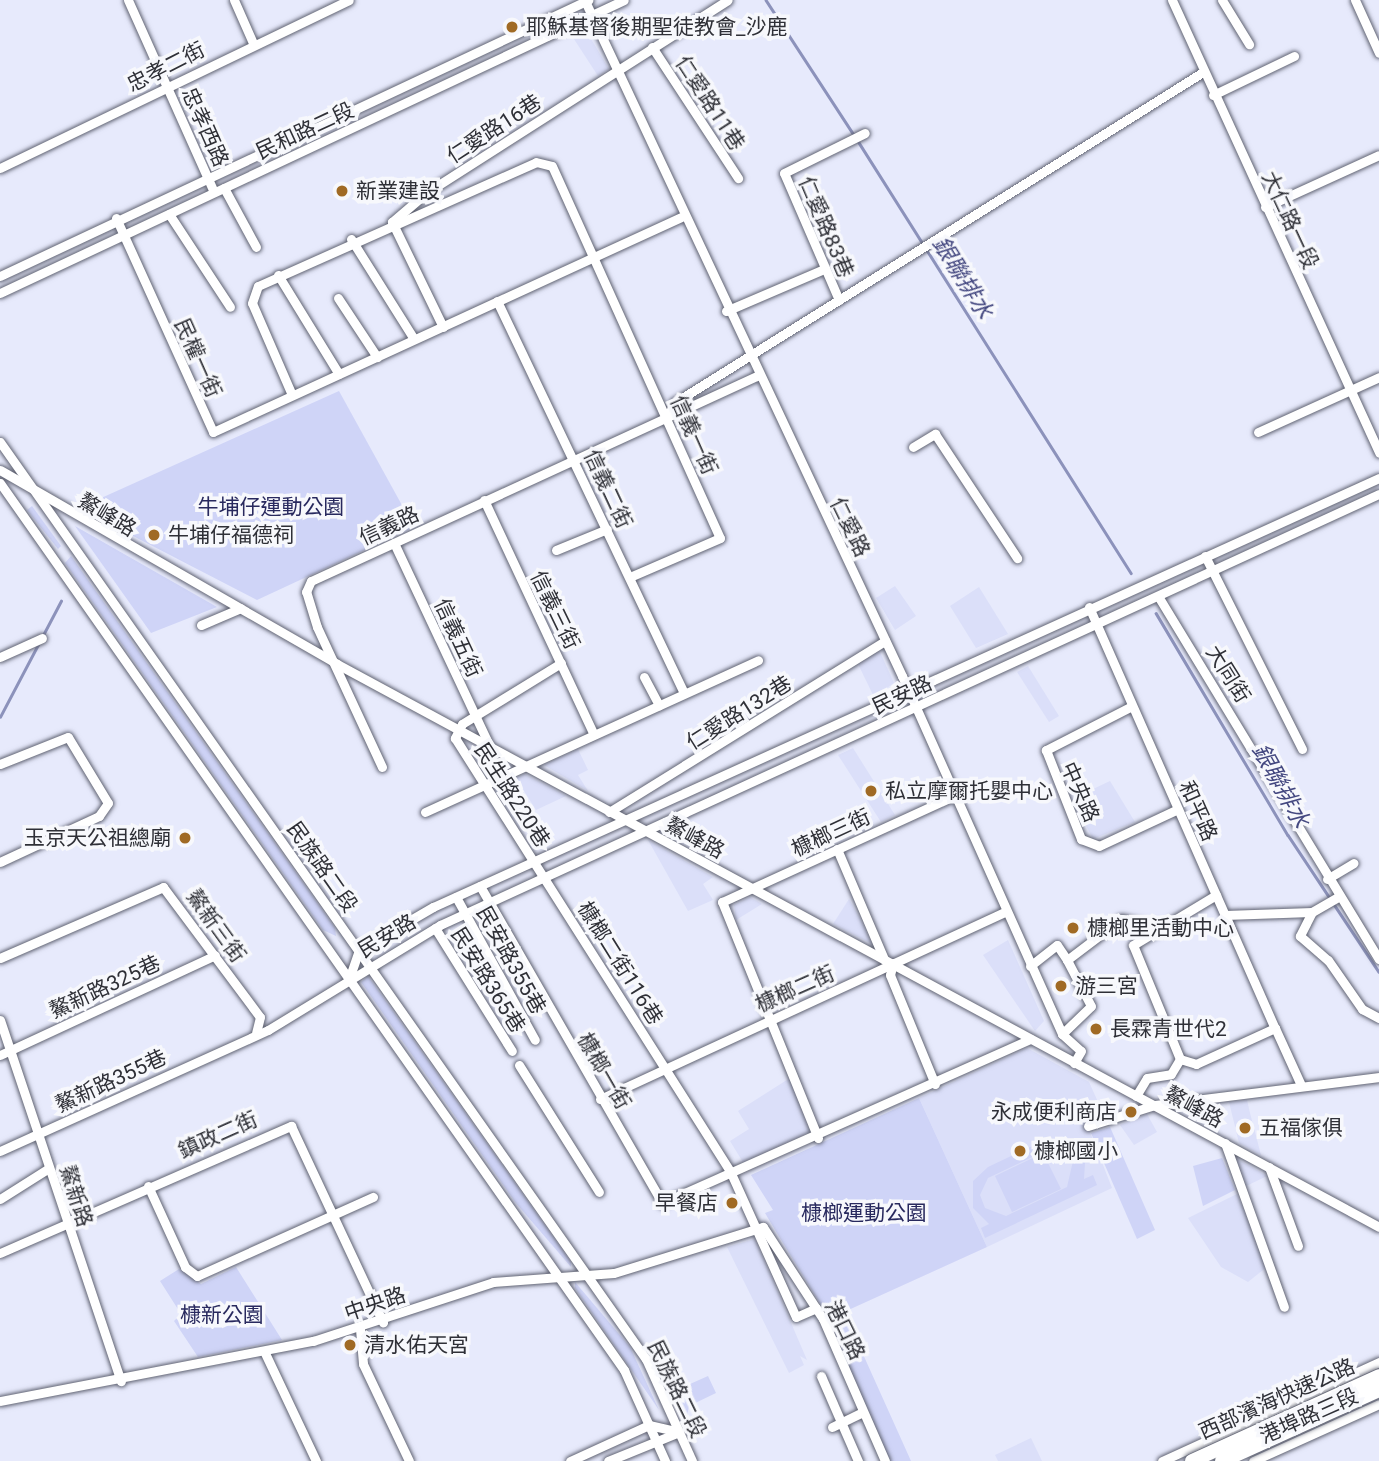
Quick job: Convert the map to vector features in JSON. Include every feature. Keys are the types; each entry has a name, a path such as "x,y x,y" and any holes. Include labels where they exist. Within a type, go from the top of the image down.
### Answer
{"highway":[{"name":"西部濱海快速公路","path":"1192,1461 1379,1376"},
{"name":"西部濱海快速公路","path":"1224,1461 1379,1390"}],"street":[{"name":"忠孝西路","path":"128,0 214,192"},
{"path":"234,0 254,43"},
{"name":"忠孝二街","path":"0,168 330,4 349,0"},
{"name":"民和路二段","path":"0,293 624,0"},
{"name":"仁愛路11巷","path":"618,70 728,0"},
{"name":"大仁路一段","path":"1172,0 1213,95 1379,453"},
{"path":"1222,0 1249,44"},
{"path":"1354,0 1379,53"},
{"name":"民和路二段","path":"0,276 116,218 586,1"},
{"name":"仁愛路","path":"586,1 681,217 885,641 1062,1034 1081,1051 1074,1063"},
{"name":"仁愛路11巷","path":"652,47 737,178"},
{"path":"1213,95 1294,55"},
{"name":"仁愛路16巷","path":"392,222 426,193 618,70"},
{"name":"信義路","path":"667,418 674,403 1203,72"},
{"name":"仁愛路83巷","path":"839,300 785,173 858,136"},
{"path":"1265,207 1379,155"},
{"name":"信義一街","path":"392,222 536,162 552,166 720,538 630,578"},
{"path":"224,188 256,247"},
{"path":"169,214 230,307"},
{"name":"民權一街","path":"116,218 213,432 681,217"},
{"path":"292,396 252,303 258,286 351,239 392,222 443,327"},
{"path":"351,239 414,340"},
{"path":"726,311 824,270"},
{"path":"278,275 339,374"},
{"path":"338,298 377,357"},
{"name":"信義二街","path":"498,302 576,460 684,693"},
{"name":"信義路","path":"382,767 306,592 311,581 757,376"},
{"path":"1258,432 1379,377"},
{"path":"913,447 935,435 1017,558"},
{"name":"民族路二段","path":"0,442 646,1359 692,1461"},
{"name":"鰲峰路","path":"0,470 337,664 1379,1227"},
{"name":"民安路","path":"349,979 359,950 456,897 1088,607 1379,478"},
{"name":"民族路二段","path":"0,483 624,1370 665,1461"},
{"name":"民安路","path":"349,979 435,928 1379,494"},
{"name":"信義三街","path":"484,500 594,735"},
{"path":"556,550 607,529"},
{"name":"信義五街","path":"394,543 490,747"},
{"name":"大同街","path":"1205,556 1302,749"},
{"name":"大同街","path":"1158,596 1267,772 1338,897"},
{"name":"和平路","path":"1088,607 1301,1084"},
{"path":"201,625 241,608"},
{"path":"0,657 42,638"},
{"name":"仁愛路132巷","path":"610,812 885,641"},
{"path":"425,812 758,660"},
{"path":"459,730 475,716 561,663"},
{"path":"644,677 659,705"},
{"name":"中央路","path":"1132,706 1046,750 1081,839 1099,846 1178,809"},
{"name":"民生路220巷","path":"459,730 455,738 544,877"},
{"path":"0,764 62,737 73,740 107,798 104,812 0,862"},
{"name":"槺榔三街","path":"772,1019 722,902 954,796"},
{"path":"837,849 889,961 890,975 935,1084"},
{"path":"1328,878 1354,863"},
{"name":"槺榔二街116巷","path":"544,877 733,1176"},
{"name":"鰲新三街","path":"0,958 157,886 169,892 260,1017 256,1033"},
{"name":"槺榔一街","path":"480,886 662,1203 733,1176 1030,1039"},
{"path":"1216,895 1139,939 1132,954 1180,1059 1196,1064 1276,1028"},
{"name":"民安路355巷","path":"456,897 535,1040"},
{"path":"1225,915 1312,912 1338,897 1379,960"},
{"name":"槺榔二街","path":"600,1099 889,961 1005,912"},
{"path":"1312,912 1300,936 1328,960 1362,1009 1379,1018"},
{"path":"1067,960 1121,919 1159,927"},
{"name":"民安路365巷","path":"435,928 512,1051"},
{"path":"1030,966 1057,945 1091,1006 1062,1034"},
{"name":"鰲新路325巷","path":"0,1055 215,955"},
{"name":"鰲新路355巷","path":"0,1151 256,1033 349,979"},
{"path":"772,1019 818,1138"},
{"name":"鰲新路","path":"0,1020 121,1381"},
{"path":"1136,1096 1147,1078 1171,1074 1180,1059"},
{"path":"519,1065 599,1192"},
{"path":"1088,1126 1155,1105 1301,1084 1379,1077"},
{"name":"鎮政二街","path":"0,1253 285,1125 298,1133 383,1322"},
{"path":"1225,1143 1284,1307"},
{"path":"1269,1167 1298,1246"},
{"path":"0,1199 49,1168"},
{"path":"733,1176 796,1317 816,1308"},
{"path":"148,1186 193,1275 216,1271 373,1197"},
{"name":"港口路","path":"757,1228 763,1227 816,1308 885,1461"},
{"name":"中央路","path":"0,1401 121,1381 264,1351 360,1329 493,1282 588,1276 757,1228"},
{"path":"360,1329 363,1364 409,1461"},
{"path":"264,1351 316,1461"},
{"name":"港埠路三段","path":"1162,1461 1379,1362"},
{"path":"821,1376 836,1425 858,1461"},
{"name":"港埠路三段","path":"1253,1461 1379,1404"},
{"path":"836,1425 863,1412"},
{"path":"570,1461 649,1425 679,1433"},
{"path":"1231,1429 1246,1461"},
{"path":"608,1461 655,1439 679,1433"},
{"path":"1215,1437 1224,1461"}],"shaded area":[{"path":"585,29 609,69 598,76 572,36"},
{"path":"895,586 916,616 895,630 876,598"},
{"path":"979,587 1008,634 976,648 950,606"},
{"path":"879,650 894,683 874,697 858,664"},
{"path":"1028,666 1059,716 1049,722 1017,672"},
{"path":"853,748 895,815 881,822 838,755"},
{"path":"578,749 588,770 578,775 588,791 544,765"},
{"path":"524,774 566,796 536,810 516,778"},
{"path":"1110,781 1135,822 1093,839 1072,799"},
{"path":"648,840 713,877 703,884 713,900 688,911"},
{"path":"750,897 762,904 736,920 734,905"},
{"path":"849,899 861,920 872,944 833,924"},
{"path":"1008,940 1044,1021 1035,1031 983,955"},
{"name":"槺榔國小","path":"1027,1048 1089,1082 1103,1113 1085,1119 1112,1188 987,1247 919,1098"},
{"path":"790,1078 810,1132 744,1164 730,1141 749,1129 738,1111"},
{"path":"1247,1100 1261,1155 1239,1143 1229,1102"},
{"path":"1147,1114 1157,1132 1134,1145 1120,1125"},
{"path":"1224,1152 1257,1170 1267,1176 1240,1189"},
{"path":"1237,1194 1268,1266 1248,1282 1221,1267 1188,1218"},
{"path":"755,1239 807,1360 800,1356 804,1365 789,1373 727,1247"},
{"path":"1031,1438 1042,1461 998,1461 995,1455"}],"green space":[{"name":"牛埔仔運動公園","path":"339,391 414,527 257,600 79,508"},
{"path":"32,506 61,546 58,549 27,510"},
{"path":"75,526 217,607 151,633"},
{"path":"71,556 335,928 336,936 323,930 65,563"},
{"path":"368,976 571,1262 571,1267 515,1202 361,982"},
{"name":"槺榔運動公園","path":"919,1098 987,1247 844,1312 911,1461 888,1461 829,1318 765,1213 773,1210 751,1175"},
{"path":"1110,1127 1155,1230 1137,1239 1091,1133"},
{"path":"1047,1139 1073,1146 1085,1163 1084,1179 1093,1175 1097,1185 985,1238 981,1228 989,1224 973,1208 973,1181 988,1167","holes":["1049,1149 1073,1161 1067,1187 1006,1216 985,1208 980,1195 988,1178"]},
{"path":"1043,1153 1061,1189 1012,1212 995,1176"},
{"path":"1222,1158 1235,1190 1203,1206 1193,1166"},
{"name":"槺新公園","path":"236,1267 282,1340 198,1357 174,1321 181,1314 160,1281 179,1269 201,1284"},
{"path":"575,1282 630,1347 659,1410 575,1288"},
{"path":"708,1376 716,1393 689,1406 687,1416 671,1382 681,1388"}],"waterway":[{"name":"銀聯排水","path":"766,0 854,135"},
{"name":"銀聯排水","path":"858,141 1131,573"},
{"path":"0,717 61,601"},
{"name":"銀聯排水","path":"1156,613 1288,835 1379,972"}],"place":[{"name":"耶穌基督後期聖徒教會_沙鹿","path":"512,27"},
{"name":"新業建設","path":"342,191"},
{"name":"牛埔仔福德祠","path":"154,535"},
{"name":"私立摩爾托嬰中心","path":"871,791"},
{"name":"玉京天公祖總廟","path":"185,838"},
{"name":"槺榔里活動中心","path":"1073,928"},
{"name":"游三宮","path":"1061,986"},
{"name":"長霖青世代2","path":"1096,1029"},
{"name":"永成便利商店","path":"1131,1112"},
{"name":"五福傢俱","path":"1245,1128"},
{"name":"槺榔國小","path":"1020,1151"},
{"name":"早餐店","path":"732,1203"},
{"name":"清水佑天宮","path":"350,1345"}]}
